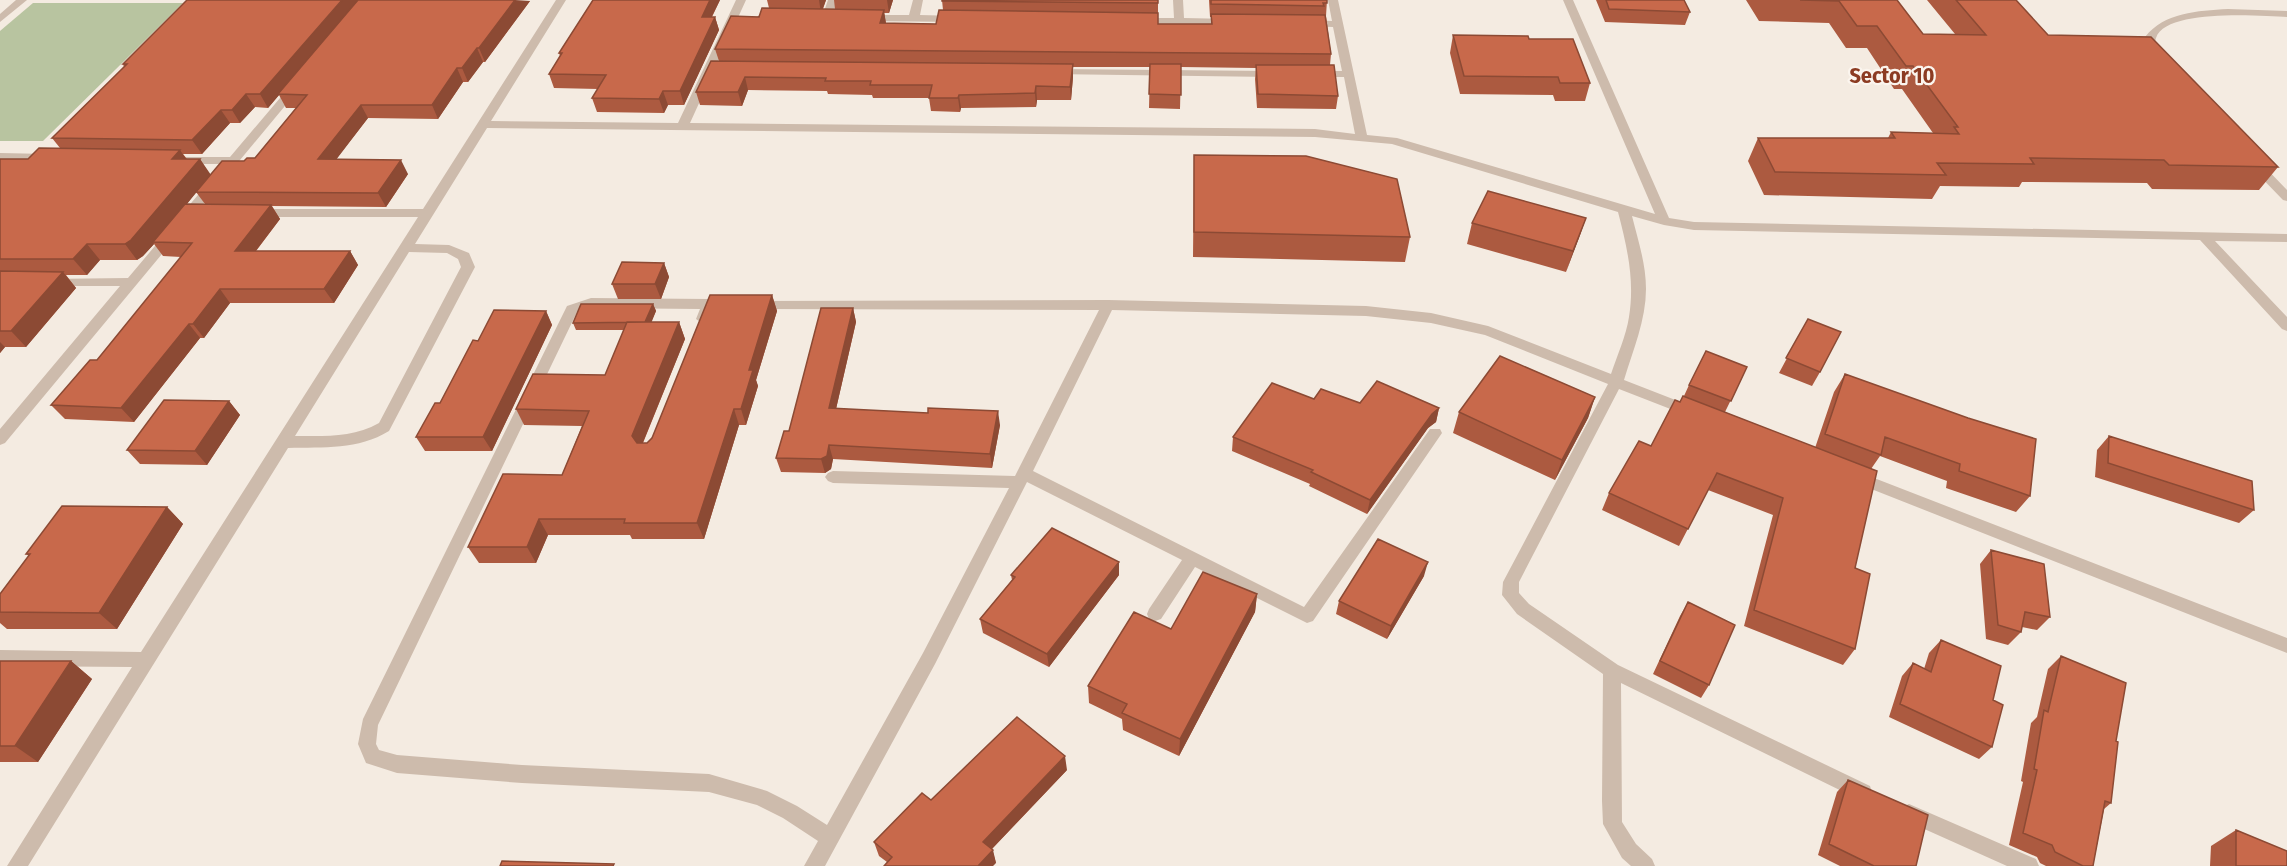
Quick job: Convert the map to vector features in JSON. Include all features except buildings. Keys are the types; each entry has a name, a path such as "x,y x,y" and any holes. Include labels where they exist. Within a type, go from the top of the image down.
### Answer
{"street":[{"path":"0,19 22,0"},
{"path":"17,866 561,0"},
{"path":"682,127 739,17 741,0"},
{"path":"833,0 832,18 971,19"},
{"path":"914,18 918,0"},
{"path":"1178,0 1179,22"},
{"path":"1333,0 1362,137"},
{"path":"1568,0 1664,221"},
{"path":"2156,65 2148,46 2153,32 2162,24 2193,15 2227,12 2287,14"},
{"path":"1121,21 1247,23"},
{"path":"1293,23 1338,24"},
{"path":"1038,72 1349,74"},
{"path":"2,434 132,282 196,212 233,161 300,81"},
{"path":"484,124 1315,134 1394,141 1664,221 1694,226 2287,238"},
{"path":"0,157 45,154 63,158"},
{"path":"2249,158 2287,197"},
{"path":"165,160 233,161"},
{"path":"1624,209 1636,259 1639,289 1636,319 1616,382 1511,582 1510,595 1523,609 1612,670 1830,777 2028,866"},
{"path":"237,213 428,213"},
{"path":"2205,238 2287,326"},
{"path":"284,442 359,439 373,435 384,427 468,267 464,256 448,249 406,248"},
{"path":"36,282 132,282"},
{"path":"697,336 715,304 591,303 572,309 369,725 367,744 373,756 397,764 522,774 709,783 760,797 790,812 830,838"},
{"path":"745,304 1108,305 1366,311 1431,318 1488,330 1704,417"},
{"path":"813,866 1022,478 1108,305"},
{"path":"833,477 1022,478 1192,558 1307,616 1434,434"},
{"path":"1837,469 2287,646"},
{"path":"1155,614 1192,558"},
{"path":"0,658 146,660"},
{"path":"1612,670 1611,801 1613,825 1629,851 1645,866"}],"green space":[{"path":"33,3 183,3 43,141 0,141 0,31"}],"district":[{"name":"Sector 10","path":"1892,75"}]}
